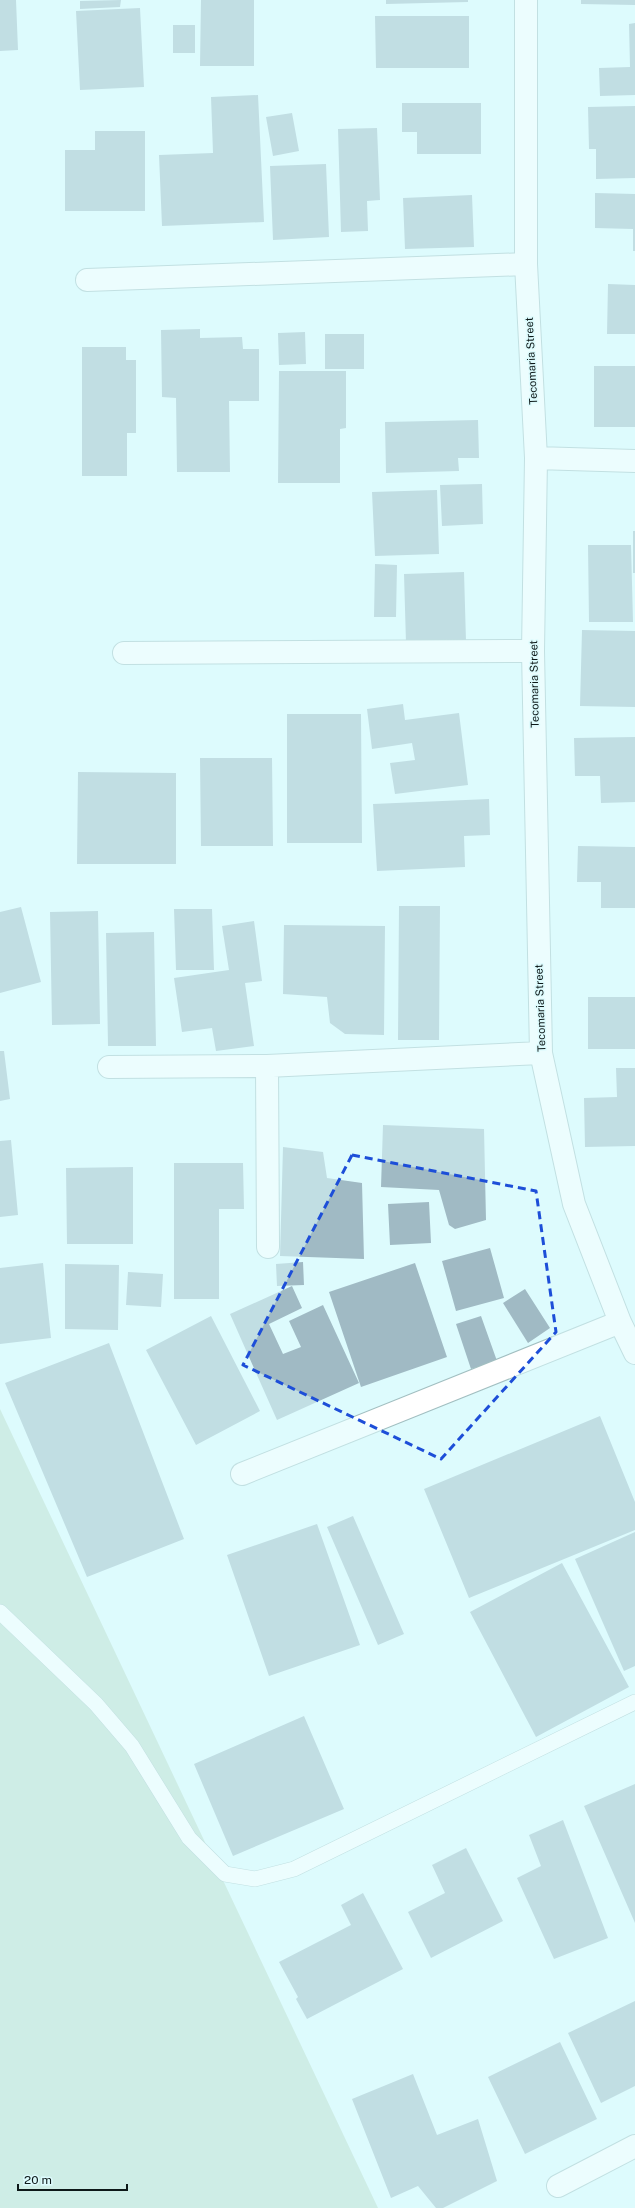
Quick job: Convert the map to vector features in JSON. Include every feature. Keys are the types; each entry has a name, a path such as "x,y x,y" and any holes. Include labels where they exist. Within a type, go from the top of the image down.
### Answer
{"street":[{"name":"Tecomaria Street","path":"526,0 526,264 536,458 533,651 541,1053 574,1204 620,1322 635,1353"},
{"path":"86,280 526,264"},
{"path":"536,458 635,461"},
{"path":"124,653 533,651"},
{"path":"109,1067 267,1066 541,1053"},
{"path":"267,1066 268,1247"},
{"path":"242,1474 620,1322"},
{"path":"558,2186 635,2146"}],"lane":[{"path":"0,1612 96,1704 132,1746 189,1838 225,1874 255,1879 294,1869 635,1702"}],"highlighted area":[{"path":"352,1155 536,1191 556,1332 441,1459 243,1365"}],"green space":[{"path":"0,1409 378,2208 0,2208"}],"building":[{"path":"0,0 16,0 18,50 0,51"},
{"path":"121,0 120,7 80,9 80,1"},
{"path":"201,0 254,0 254,66 200,66"},
{"path":"386,0 468,0 468,2 386,4"},
{"path":"581,0 635,0 635,5 581,4"},
{"path":"140,8 144,87 80,90 76,11"},
{"path":"375,16 469,16 469,68 376,68"},
{"path":"635,23 635,95 600,96 599,68 630,67 629,24"},
{"path":"173,25 195,25 195,53 173,53"},
{"path":"258,95 264,222 162,226 159,155 213,153 211,97"},
{"path":"402,103 481,103 481,154 417,154 417,132 402,132"},
{"path":"635,106 635,178 596,179 596,149 589,149 588,107"},
{"path":"292,113 299,151 273,156 266,117"},
{"path":"377,128 380,200 367,201 368,231 341,232 338,129"},
{"path":"95,131 145,131 145,211 65,211 65,150 95,150"},
{"path":"326,164 329,237 273,240 270,166"},
{"path":"595,193 635,194 635,251 633,251 633,229 595,228"},
{"path":"472,195 474,247 405,249 403,198"},
{"path":"608,284 635,285 635,334 607,334"},
{"path":"200,329 200,338 242,337 243,349 259,349 259,401 229,401 230,472 177,472 176,398 162,397 161,330"},
{"path":"305,332 306,364 279,365 278,333"},
{"path":"325,334 364,334 364,369 325,369"},
{"path":"82,347 126,347 126,360 136,360 136,433 127,433 127,476 82,476"},
{"path":"594,366 635,366 635,427 594,427"},
{"path":"279,371 346,371 346,428 340,429 340,483 278,483"},
{"path":"478,420 479,458 458,458 459,471 386,473 385,422"},
{"path":"482,484 483,524 442,526 440,485"},
{"path":"437,490 439,554 375,556 372,492"},
{"path":"633,531 635,531 635,573 633,573"},
{"path":"588,545 631,545 633,622 589,622"},
{"path":"375,564 397,565 396,617 374,617"},
{"path":"464,572 466,641 406,643 404,574"},
{"path":"582,630 635,631 635,707 580,706"},
{"path":"403,704 405,720 459,713 468,785 395,794 390,763 415,760 412,743 372,749 367,709"},
{"path":"287,714 361,714 362,843 287,843"},
{"path":"635,737 635,802 601,803 600,776 575,776 574,738"},
{"path":"200,758 272,758 273,846 201,846"},
{"path":"78,772 176,773 176,864 77,864"},
{"path":"489,799 490,835 464,836 465,867 377,871 373,804"},
{"path":"578,846 635,847 635,908 601,908 601,882 577,882"},
{"path":"399,906 440,906 439,1040 398,1040"},
{"path":"21,907 41,982 0,993 0,912"},
{"path":"174,909 212,909 214,970 176,970"},
{"path":"98,911 100,1024 52,1025 50,912"},
{"path":"254,921 262,981 245,983 254,1046 216,1051 212,1028 182,1032 174,978 229,970 222,926"},
{"path":"284,925 385,926 384,1035 345,1034 330,1023 327,997 283,994"},
{"path":"154,932 156,1046 108,1046 106,933"},
{"path":"588,997 635,997 635,1049 588,1049"},
{"path":"0,1051 4,1051 10,1099 0,1101"},
{"path":"616,1068 635,1068 635,1146 585,1147 584,1098 617,1097"},
{"path":"383,1125 484,1129 486,1220 455,1229 449,1225 439,1190 381,1187"},
{"path":"11,1140 18,1215 0,1217 0,1141"},
{"path":"283,1147 323,1152 327,1178 362,1183 364,1259 280,1256"},
{"path":"174,1163 243,1163 244,1209 219,1209 219,1299 174,1299"},
{"path":"133,1167 133,1244 67,1244 66,1168"},
{"path":"429,1202 431,1243 390,1245 388,1204"},
{"path":"490,1248 504,1298 456,1311 442,1261"},
{"path":"303,1262 304,1285 277,1286 276,1264"},
{"path":"43,1263 51,1338 0,1344 0,1268"},
{"path":"415,1263 447,1357 361,1387 329,1292"},
{"path":"65,1264 119,1265 118,1330 65,1329"},
{"path":"128,1272 163,1274 161,1307 126,1305"},
{"path":"292,1286 302,1308 269,1324 283,1354 301,1347 289,1321 323,1305 359,1383 277,1420 230,1314"},
{"path":"525,1289 550,1328 528,1343 503,1303"},
{"path":"211,1316 260,1411 196,1445 146,1350"},
{"path":"481,1316 497,1361 471,1369 456,1324"},
{"path":"109,1343 184,1539 87,1577 5,1383"},
{"path":"600,1416 635,1502 635,1530 469,1598 424,1489"},
{"path":"353,1516 404,1634 378,1645 327,1527"},
{"path":"317,1524 360,1645 269,1676 227,1555"},
{"path":"635,1532 635,1666 624,1671 575,1559"},
{"path":"562,1563 629,1687 536,1737 470,1612"},
{"path":"304,1716 344,1809 233,1856 194,1764"},
{"path":"635,1784 635,1923 584,1806"},
{"path":"563,1820 608,1938 554,1959 517,1878 541,1866 529,1835"},
{"path":"466,1848 503,1921 431,1958 408,1912 445,1893 432,1865"},
{"path":"363,1893 403,1969 307,2019 296,1999 298,1997 279,1962 351,1925 341,1905"},
{"path":"635,2001 635,2086 601,2103 568,2033"},
{"path":"560,2042 597,2119 525,2154 488,2077"},
{"path":"413,2074 437,2135 478,2119 497,2181 443,2208 436,2208 418,2186 391,2198 352,2099"}]}
